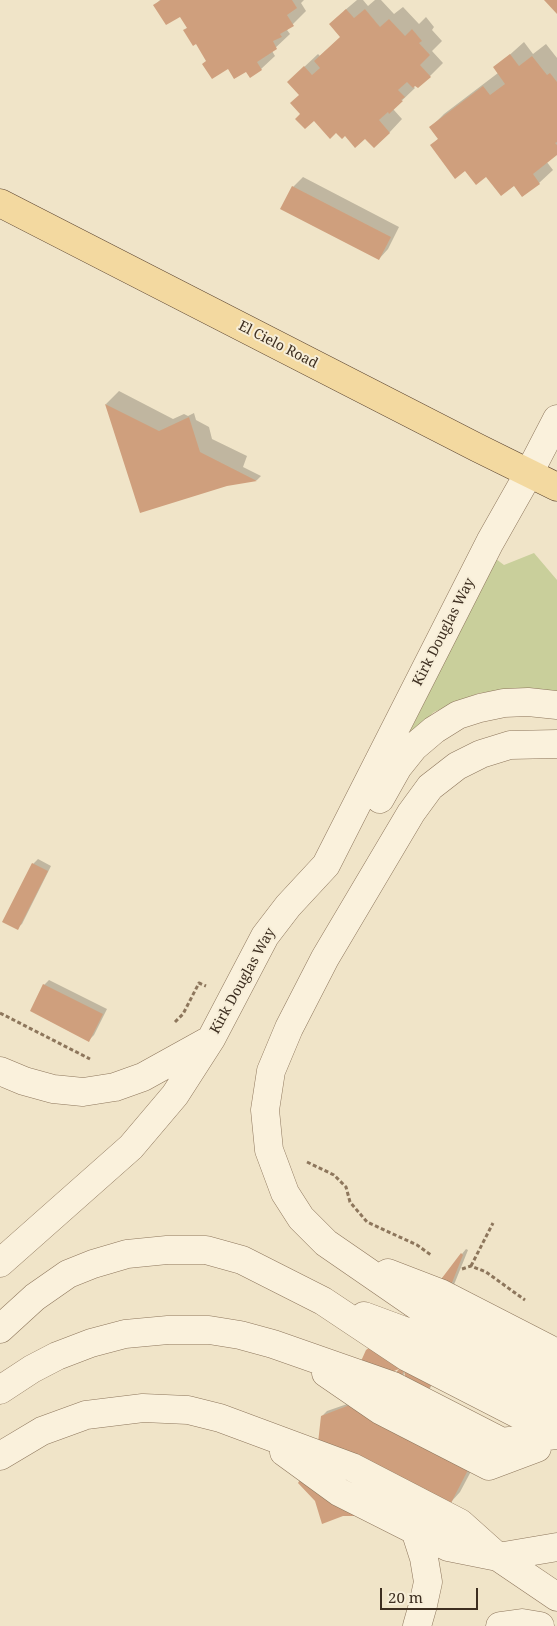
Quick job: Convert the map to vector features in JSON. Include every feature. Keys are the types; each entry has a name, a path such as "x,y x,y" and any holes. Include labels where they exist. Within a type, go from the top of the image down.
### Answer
{"main road":[{"name":"El Cielo Road","path":"0,202 557,487"}],"street":[{"name":"Kirk Douglas Way","path":"0,1263 131,1147 175,1095 211,1039 265,936 288,906 326,865 490,542 557,419"},
{"path":"326,865 351,844 398,767 414,747 434,730 458,716 480,708 504,703 528,702 557,705"},
{"path":"557,744 510,746 481,754 458,766 430,787 411,812 325,958 289,1028 270,1071 265,1110 270,1150 285,1193 301,1218 326,1243 429,1314 538,1370 557,1399"},
{"path":"0,1071 24,1081 53,1089 83,1092 115,1087 143,1077 211,1039"},
{"path":"0,1329 36,1297 68,1274 93,1264 127,1254 167,1250 206,1250 242,1260 323,1301 418,1336 527,1392 557,1415"},
{"path":"345,1256 440,1293 549,1349 557,1371"},
{"path":"323,1301 407,1357 516,1413 557,1426"},
{"path":"0,1390 32,1369 57,1356 91,1343 125,1334 168,1330 208,1330 273,1344 393,1386 502,1442 557,1435"},
{"path":"298,1354 380,1410 489,1466 557,1441"},
{"path":"0,1456 42,1431 86,1415 143,1408 188,1410 220,1418 352,1467 460,1523 498,1557 557,1596"},
{"path":"257,1432 339,1492 448,1547 498,1557 557,1547"},
{"path":"415,1530 424,1558 428,1582 417,1626"},
{"path":"500,1626 522,1623 540,1626"}],"path":[{"path":"494,1223 471,1266 493,1276 531,1305"}],"green space":[{"path":"534,553 557,580 557,692 533,689 479,693 434,712 407,737 496,559 504,565"}],"building":[{"path":"161,0 292,0 297,8 287,15 294,26 280,34 282,37 273,41 277,49 257,62 262,70 250,78 246,72 234,79 228,69 212,79 202,64 206,61 196,44 193,46 183,30 187,28 180,17 166,25 153,5"},
{"path":"544,0 557,0 557,14"},
{"path":"346,9 354,18 365,9 380,27 389,19 405,36 412,29 422,41 419,43 430,55 420,65 431,77 418,88 415,86 413,88 407,82 398,90 405,97 389,114 388,112 379,120 390,133 374,148 365,139 355,148 345,136 342,139 336,133 330,139 314,121 305,129 295,119 300,114 290,103 299,95 287,82 304,66 312,75 320,68 314,61 340,37 329,24"},
{"path":"510,54 519,66 532,56 547,75 550,73 557,82 557,142 555,143 557,145 557,155 533,174 540,184 522,197 514,186 501,196 486,177 476,185 465,171 455,179 430,145 438,139 429,127 483,86 490,95 505,84 493,67"},
{"path":"292,186 391,237 379,260 280,209"},
{"path":"105,404 159,431 189,417 200,452 257,481 227,486 140,513"},
{"path":"32,863 48,871 18,930 2,922"},
{"path":"43,984 103,1014 89,1042 30,1011"},
{"path":"461,1253 463,1255 442,1308 431,1385 416,1413 410,1434 410,1407 404,1370 399,1383 398,1406 400,1436 468,1470 451,1503 389,1472 373,1493 364,1516 343,1516 322,1524 315,1501 298,1483 311,1462 318,1443 321,1416 347,1406 374,1391 390,1379 399,1369 360,1385 339,1398 353,1379 366,1350 408,1320"}]}
